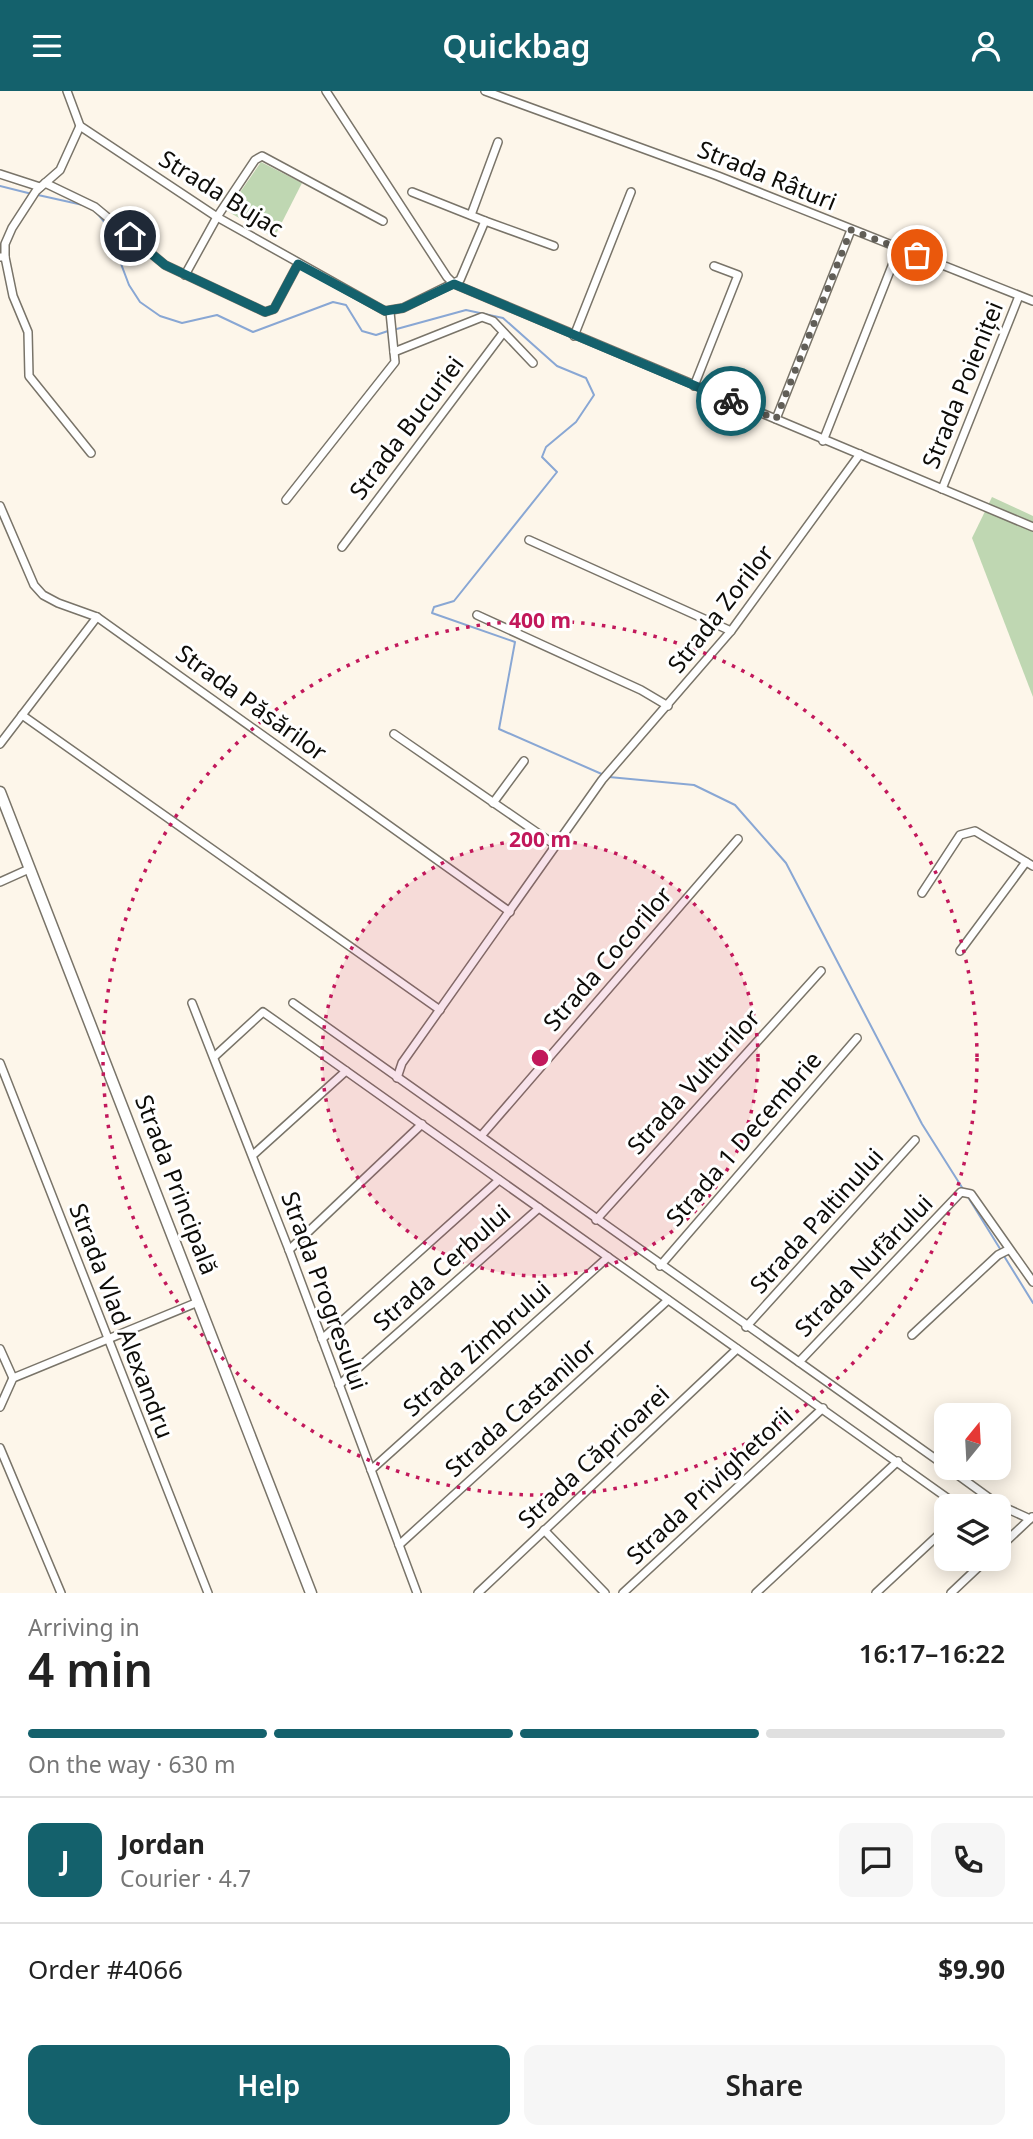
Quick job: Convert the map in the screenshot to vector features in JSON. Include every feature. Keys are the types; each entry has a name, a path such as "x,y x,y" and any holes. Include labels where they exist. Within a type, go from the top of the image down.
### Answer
{"main road":[{"name":"Strada Principală","path":"0,792 311,1593"}],"street":[{"path":"67,91 80,126 60,170 40,187 12,227 3,257 13,296 28,332 29,376 91,453"},
{"path":"327,91 454,284 1033,527"},
{"name":"Strada Râturi","path":"485,91 606,133 1033,301"},
{"name":"Strada Bujac","path":"80,126 217,217 298,264 390,312"},
{"path":"471,215 498,142"},
{"path":"185,275 217,217 255,160 262,156 383,221"},
{"path":"0,174 95,207 165,265 260,310 271,312 298,264"},
{"path":"412,192 554,246"},
{"path":"574,336 631,192"},
{"path":"285,500 396,362 390,312 454,284 462,276 485,221"},
{"path":"776,419 851,230"},
{"path":"824,440 899,248"},
{"path":"694,386 737,275 714,266"},
{"name":"Strada Poieniței","path":"942,489 1019,296"},
{"path":"394,352 482,317 493,321 533,363"},
{"name":"Strada Bucuriei","path":"342,547 503,333"},
{"name":"Strada Zorilor","path":"397,1078 402,1063 602,780 731,631 860,454"},
{"name":"Strada Păsărilor","path":"0,506 34,585 43,595 97,617 510,912"},
{"path":"529,540 731,631"},
{"path":"477,615 641,689 668,706"},
{"path":"0,744 97,617"},
{"path":"22,715 440,1010"},
{"path":"394,734 555,845"},
{"path":"494,803 524,761"},
{"path":"0,817 12,824"},
{"path":"922,893 964,833 975,831 1030,864 960,951"},
{"name":"Strada Cocorilor","path":"481,1136 737,839"},
{"path":"0,881 29,869"},
{"name":"Strada Vulturilor","path":"596,1220 821,971"},
{"name":"Strada Progresului","path":"192,1003 289,1249 417,1593"},
{"path":"293,1003 934,1458"},
{"path":"214,1057 263,1012 942,1494"},
{"name":"Strada 1 Decembrie","path":"660,1266 857,1038"},
{"name":"Strada Vlad Alexandru","path":"0,1063 208,1593"},
{"path":"253,1156 346,1072"},
{"path":"289,1249 422,1124"},
{"name":"Strada Paltinului","path":"746,1327 915,1140"},
{"path":"322,1339 499,1180"},
{"name":"Strada Nufărului","path":"799,1361 962,1193 1008,1249"},
{"name":"Strada Cerbului","path":"339,1385 539,1208"},
{"path":"912,1335 998,1255 1008,1249 1033,1282"},
{"name":"Strada Zimbrului","path":"371,1470 608,1257"},
{"name":"Strada Castanilor","path":"399,1545 668,1300"},
{"path":"0,1407 13,1378 198,1302"},
{"path":"0,1349 13,1378"},
{"name":"Strada Căprioarei","path":"478,1593 737,1349"},
{"name":"Strada Privighetorii","path":"623,1593 823,1408"},
{"path":"0,1448 61,1593"},
{"path":"756,1593 898,1461"},
{"path":"966,1481 999,1505 1032,1518 1011,1535"},
{"path":"544,1530 605,1593"},
{"path":"876,1593 934,1539"},
{"path":"951,1593 974,1571"}],"green space":[{"path":"261,162 302,183 274,238 227,211"},
{"path":"992,497 1033,516 1033,697 972,538"}],"waterway":[{"path":"0,186 32,194"},
{"path":"38,195 83,205"},
{"path":"97,213 106,224 129,285 140,302 160,316 182,323 217,315 253,332 333,302 346,305 362,331 376,335 388,331"},
{"path":"393,330 466,310 503,318 557,366 586,378 594,395 576,422 546,447 542,457 557,472 454,601 434,607 432,613 515,642 499,729 604,775"},
{"path":"609,777 694,785 735,805 786,863 922,1124 963,1189"},
{"path":"968,1197 1002,1252"},
{"path":"1004,1256 1033,1303"}],"way so far":[{"path":"731,401 776,419 851,230 917,255"}],"route":[{"path":"130,236 165,265 265,312 274,309 298,264 390,312 454,284 731,401"}]}
